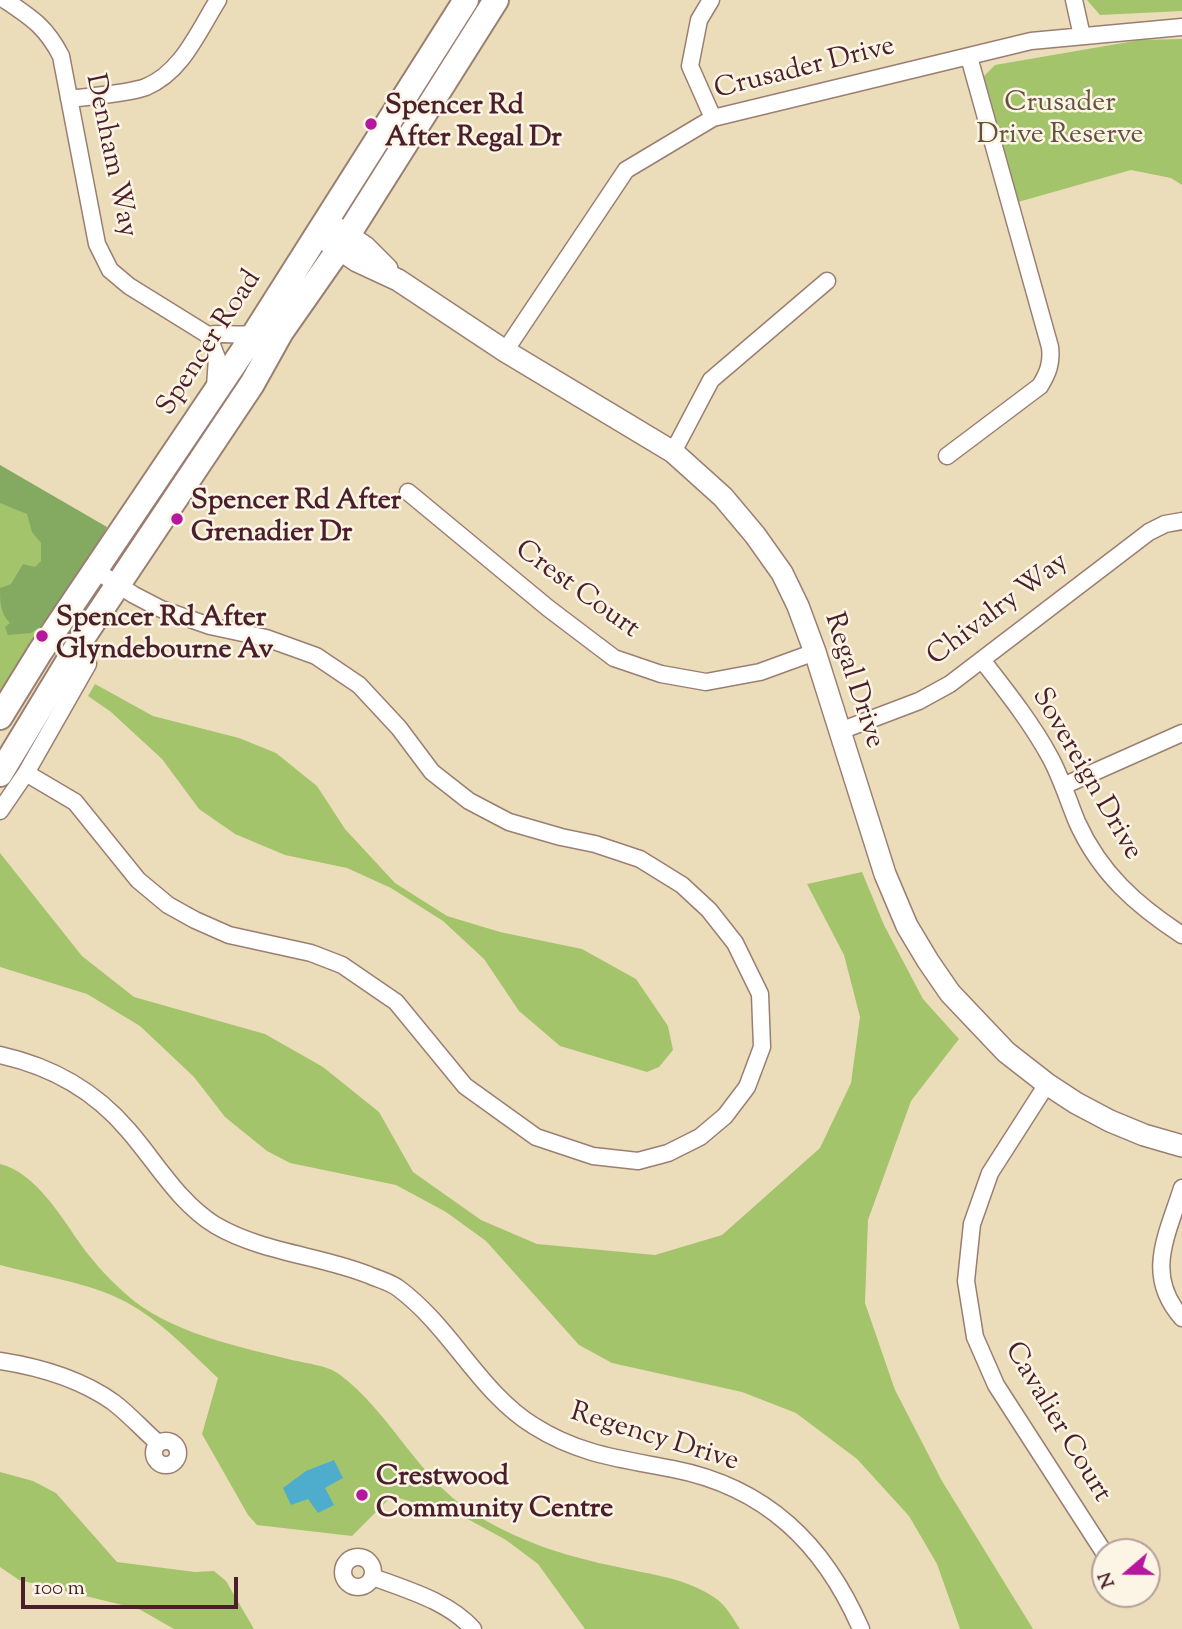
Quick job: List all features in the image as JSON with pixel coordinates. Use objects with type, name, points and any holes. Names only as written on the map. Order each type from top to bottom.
[{"type":"main road","name":"Spencer Road","points":[[0,717],[95,570],[214,397],[466,0]]},
{"type":"main road","name":"Spencer Road","points":[[8,769],[83,636],[252,384],[281,332],[343,242],[496,0]]},
{"type":"main road","points":[[356,174],[364,176],[371,171],[393,138],[416,127]]},
{"type":"main road","points":[[151,488],[154,499],[162,498],[234,392],[252,384]]},
{"type":"street","name":"Denham Way","points":[[5,0],[38,22],[52,38],[61,56],[97,244],[110,270],[132,288],[208,335]]},
{"type":"street","points":[[69,99],[143,88],[166,76],[178,64],[218,0]]},
{"type":"street","points":[[711,0],[699,20],[690,66],[713,118]]},
{"type":"street","points":[[1074,0],[1082,36]]},
{"type":"street","name":"Crusader Drive","points":[[505,351],[626,170],[713,118],[1031,41],[1182,27]]},
{"type":"street","points":[[947,456],[1040,386],[1052,360],[1051,347],[969,58]]},
{"type":"street","name":"Regal Drive","points":[[322,228],[343,242],[357,261],[398,280],[505,351],[673,452],[723,497],[782,573],[798,606],[816,652],[885,874],[907,926],[950,993],[1006,1052],[1047,1084],[1110,1121],[1182,1146]]},
{"type":"street","points":[[673,452],[711,380],[827,281]]},
{"type":"street","points":[[214,397],[217,358],[208,335],[221,333],[241,336],[255,333]]},
{"type":"street","name":"Crest Court","points":[[408,492],[548,608],[614,658],[661,674],[706,682],[760,672],[816,652]]},
{"type":"street","name":"Chivalry Way","points":[[840,731],[919,701],[950,684],[1149,532],[1166,524],[1182,521]]},
{"type":"street","points":[[8,769],[75,802],[138,880],[168,905],[229,935],[312,953],[342,965],[396,1002],[465,1086],[536,1137],[593,1156],[638,1161],[668,1153],[700,1137],[724,1116],[747,1087],[762,1047],[760,994],[735,943],[709,911],[682,885],[640,859],[596,844],[509,822],[469,801],[432,772],[399,728],[359,685],[316,656],[266,638],[210,626],[161,608],[95,570]]},
{"type":"street","name":"Sovereign Drive","points":[[982,660],[1022,711],[1051,758],[1078,824],[1094,853],[1118,886],[1157,918],[1182,934]]},
{"type":"street","points":[[1063,786],[1182,733]]},
{"type":"street","name":"Spencer Road","points":[[0,811],[8,769]]},
{"type":"street","name":"Regency Drive","points":[[0,1055],[34,1064],[62,1077],[106,1107],[129,1131],[181,1196],[214,1224],[249,1242],[345,1266],[396,1286],[428,1314],[497,1395],[533,1426],[595,1455],[710,1478],[751,1496],[786,1521],[817,1552],[847,1596],[861,1629]]},
{"type":"street","name":"Cavalier Court","points":[[1047,1084],[990,1173],[972,1224],[966,1281],[975,1337],[996,1385],[1095,1538]]},
{"type":"street","points":[[1182,1188],[1163,1251],[1160,1271],[1164,1291],[1182,1318]]},
{"type":"street","points":[[0,1361],[57,1374],[86,1387],[113,1402],[158,1443]]},
{"type":"street","points":[[373,1577],[430,1598],[473,1629]]},
{"type":"green space","points":[[1087,0],[1182,0],[1182,11],[1100,15]]},
{"type":"green space","name":"Crusader Drive Reserve","points":[[1182,39],[1182,185],[1171,178],[1131,170],[1011,204],[981,79],[995,65],[1140,40]]},
{"type":"green space","points":[[0,465],[103,532],[0,696]]},
{"type":"green space","points":[[0,465],[107,527],[60,614],[31,633],[8,635],[5,627],[10,623],[2,611],[0,588],[11,584],[23,564],[35,567],[41,561],[41,543],[32,532],[27,514],[0,503]]},
{"type":"green space","points":[[95,684],[153,716],[239,738],[276,753],[317,786],[345,829],[395,883],[447,916],[500,932],[582,949],[636,979],[668,1026],[673,1050],[659,1067],[647,1072],[560,1046],[519,1011],[484,959],[443,921],[391,888],[347,868],[285,855],[235,834],[199,809],[162,759],[111,712],[88,696]]},
{"type":"green space","points":[[0,853],[82,956],[134,997],[265,1034],[323,1067],[379,1112],[413,1172],[481,1220],[537,1244],[655,1255],[722,1235],[820,1148],[851,1083],[860,1017],[844,955],[807,884],[862,872],[884,925],[923,999],[959,1039],[911,1101],[868,1220],[865,1303],[895,1390],[942,1481],[1033,1629],[960,1629],[937,1564],[909,1516],[857,1459],[796,1413],[742,1392],[612,1363],[579,1345],[486,1241],[446,1212],[396,1185],[290,1163],[267,1151],[225,1117],[194,1077],[140,1026],[87,994],[0,967]]},
{"type":"green space","points":[[0,1164],[26,1177],[37,1187],[99,1267],[121,1290],[144,1308],[162,1319],[203,1336],[334,1371],[374,1407],[434,1480],[470,1511],[505,1531],[560,1553],[670,1578],[695,1587],[721,1603],[740,1629],[585,1629],[538,1564],[506,1540],[464,1517],[392,1496],[352,1536],[257,1525],[248,1515],[202,1434],[218,1378],[163,1327],[126,1302],[80,1284],[0,1265]]},
{"type":"green space","points":[[0,1472],[33,1481],[56,1493],[117,1562],[195,1572],[214,1571],[226,1581],[254,1629],[174,1629],[139,1609],[19,1580],[0,1567]]},
{"type":"water","points":[[334,1460],[343,1478],[325,1488],[334,1505],[318,1513],[308,1499],[291,1505],[283,1488],[306,1471]]},
{"type":"place","name":"Spencer Rd After Regal Dr","points":[[371,124]]},
{"type":"place","name":"Spencer Rd After Grenadier Dr","points":[[177,519]]},
{"type":"place","name":"Spencer Rd After Glyndebourne Av","points":[[42,636]]},
{"type":"place","name":"Crestwood Community Centre","points":[[362,1495]]}]
